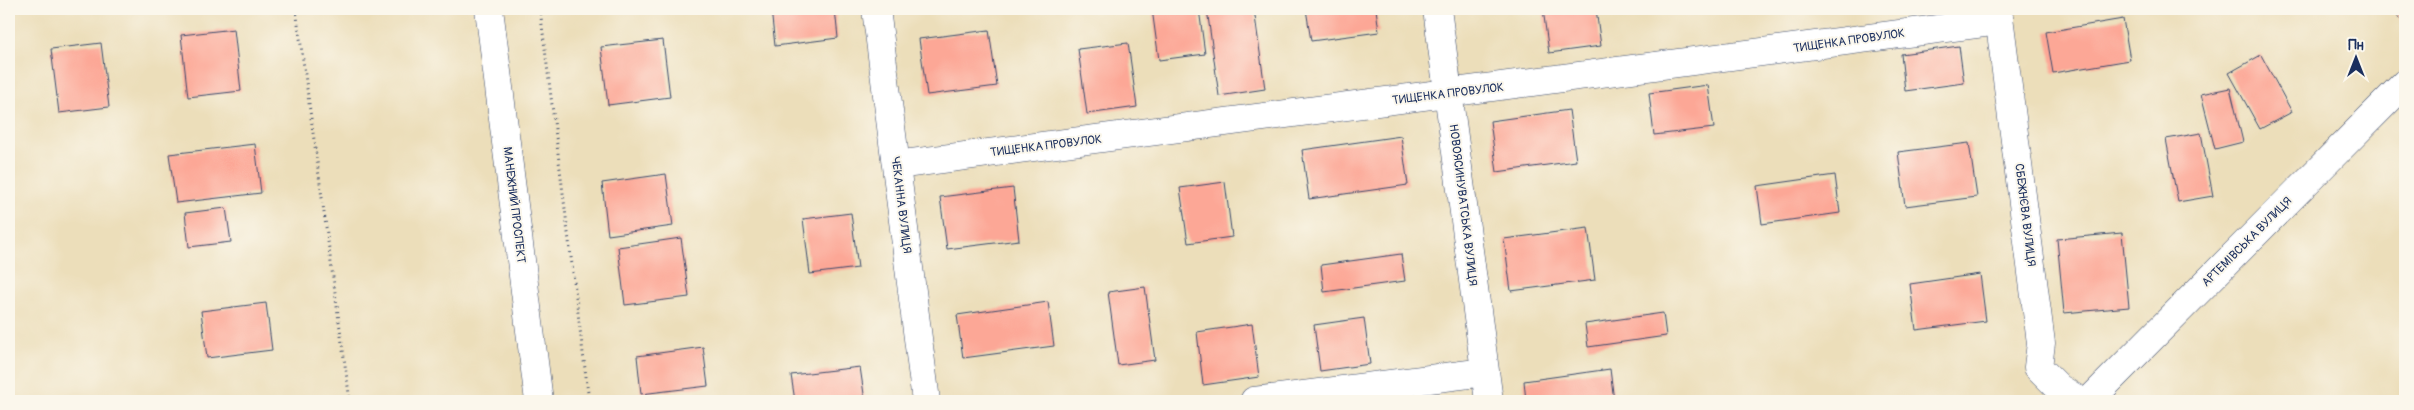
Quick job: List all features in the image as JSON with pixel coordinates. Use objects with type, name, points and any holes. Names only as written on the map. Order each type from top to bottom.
[{"type":"street","name":"МАНЕЖНИЙ ПРОСПЕКТ","points":[[489,9],[539,401]]},
{"type":"street","name":"ЧЕКАННА ВУЛИЦЯ","points":[[876,9],[926,401]]},
{"type":"street","name":"НОВОЯСИНУВАТСЬКА ВУЛИЦЯ","points":[[1437,9],[1489,401]]},
{"type":"street","name":"ТИЩЕНКА ПРОВУЛОК","points":[[896,165],[1449,94],[1999,15]]},
{"type":"street","name":"СБЕЖНЄВА ВУЛИЦЯ","points":[[1999,15],[2041,342],[2038,367],[2059,388],[2080,401]]},
{"type":"street","name":"АРТЕМІВСЬКА ВУЛИЦЯ","points":[[2089,401],[2405,83]]},
{"type":"street","points":[[1254,401],[1485,372]]},
{"type":"path","points":[[296,9],[350,401]]},
{"type":"path","points":[[540,9],[589,401]]},
{"type":"building","points":[[771,9],[835,9],[838,38],[775,46]]},
{"type":"building","points":[[1152,9],[1199,9],[1205,54],[1159,60]]},
{"type":"building","points":[[1207,9],[1254,9],[1265,89],[1219,96]]},
{"type":"building","points":[[1306,9],[1376,9],[1379,32],[1311,41]]},
{"type":"building","points":[[1543,9],[1596,9],[1601,46],[1549,53]]},
{"type":"building","points":[[2394,9],[2405,9],[2405,16],[2399,19]]},
{"type":"building","points":[[2123,19],[2130,60],[2053,73],[2046,32]]},
{"type":"building","points":[[234,29],[241,91],[188,97],[181,35]]},
{"type":"building","points":[[989,30],[997,86],[927,95],[919,39]]},
{"type":"building","points":[[663,40],[670,97],[608,105],[601,47]]},
{"type":"building","points":[[101,43],[109,107],[59,113],[51,49]]},
{"type":"building","points":[[1128,43],[1137,107],[1087,114],[1078,49]]},
{"type":"building","points":[[1959,46],[1964,83],[1905,91],[1901,54]]},
{"type":"building","points":[[2261,55],[2292,112],[2260,129],[2229,73]]},
{"type":"building","points":[[1708,85],[1714,128],[1654,135],[1649,93]]},
{"type":"building","points":[[2230,88],[2243,142],[2215,149],[2201,94]]},
{"type":"building","points":[[1569,110],[1576,161],[1497,172],[1490,121]]},
{"type":"building","points":[[2201,133],[2213,196],[2178,202],[2166,139]]},
{"type":"building","points":[[1401,136],[1408,185],[1309,199],[1302,150]]},
{"type":"building","points":[[1969,143],[1977,197],[1905,206],[1898,152]]},
{"type":"building","points":[[255,144],[261,193],[176,203],[169,154]]},
{"type":"building","points":[[666,174],[673,226],[608,235],[602,183]]},
{"type":"building","points":[[1835,175],[1840,213],[1762,224],[1757,186]]},
{"type":"building","points":[[1225,182],[1232,237],[1188,243],[1180,188]]},
{"type":"building","points":[[1013,188],[1019,240],[947,249],[940,197]]},
{"type":"building","points":[[226,208],[231,242],[189,247],[185,213]]},
{"type":"building","points":[[851,213],[858,268],[810,274],[803,219]]},
{"type":"building","points":[[1588,228],[1595,280],[1511,291],[1504,239]]},
{"type":"building","points":[[2122,233],[2129,307],[2064,313],[2057,239]]},
{"type":"building","points":[[681,238],[689,297],[625,305],[618,247]]},
{"type":"building","points":[[1401,254],[1405,281],[1324,292],[1321,265]]},
{"type":"building","points":[[1980,274],[1986,321],[1916,330],[1910,284]]},
{"type":"building","points":[[1145,287],[1155,360],[1118,365],[1108,292]]},
{"type":"building","points":[[1048,302],[1054,346],[963,358],[957,315]]},
{"type":"building","points":[[266,303],[272,350],[207,358],[201,311]]},
{"type":"building","points":[[1663,313],[1666,336],[1588,347],[1585,324]]},
{"type":"building","points":[[1364,318],[1370,364],[1320,371],[1314,325]]},
{"type":"building","points":[[1252,324],[1259,377],[1203,385],[1197,332]]},
{"type":"building","points":[[703,347],[708,386],[641,394],[637,356]]},
{"type":"building","points":[[860,367],[865,401],[795,401],[791,375]]},
{"type":"building","points":[[1610,369],[1614,401],[1526,401],[1524,381]]}]
